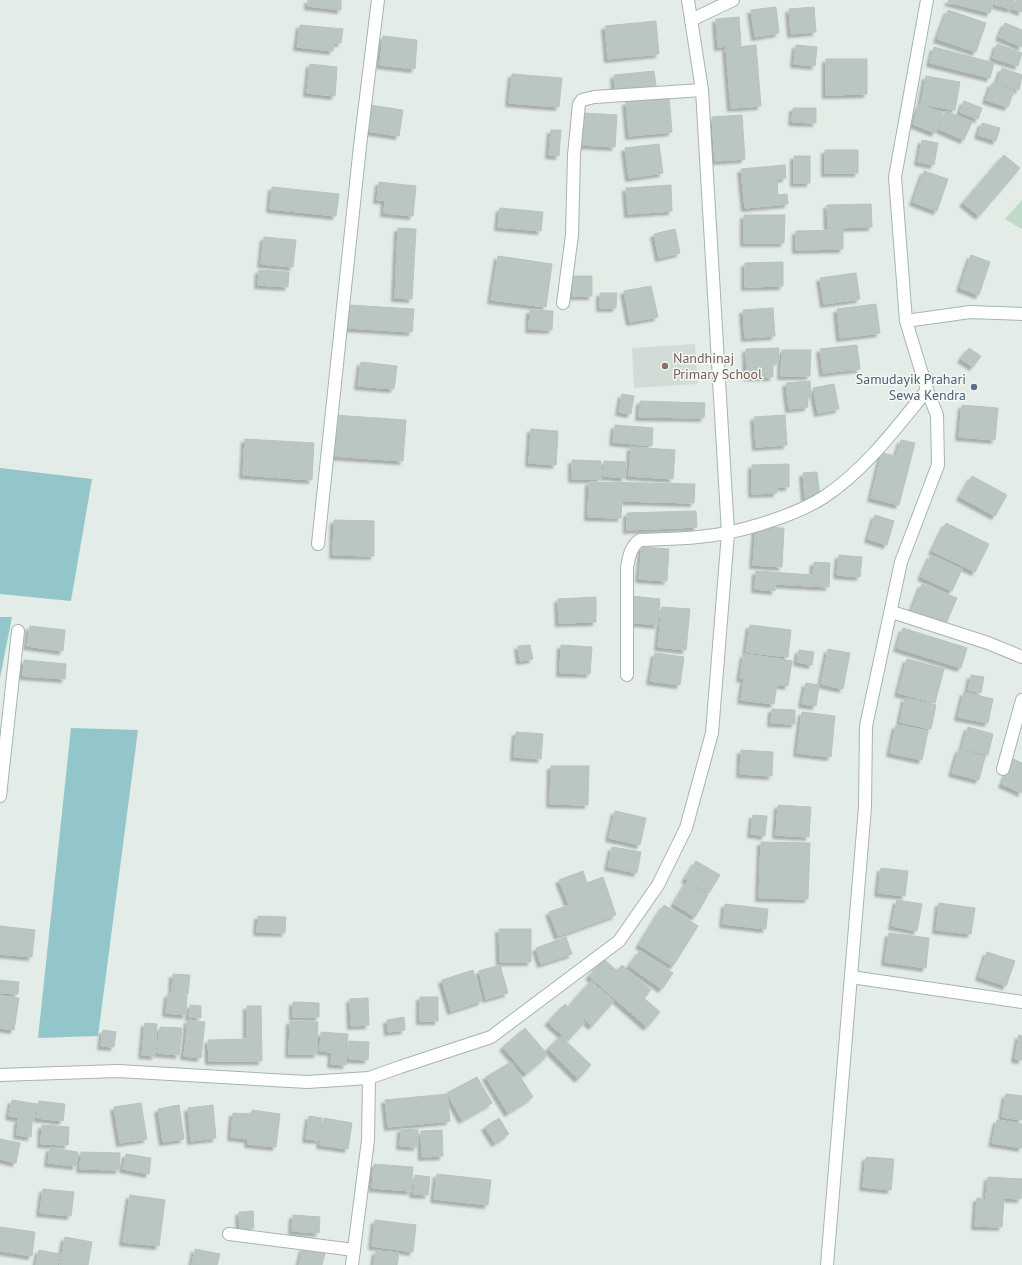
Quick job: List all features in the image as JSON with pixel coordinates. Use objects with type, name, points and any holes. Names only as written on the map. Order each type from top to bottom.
[{"type":"street","points":[[318,544],[360,146],[378,0]]},
{"type":"street","points":[[0,1075],[118,1070],[307,1082],[369,1078],[400,1066],[491,1037],[620,941],[658,885],[686,828],[712,733],[728,533],[702,90],[688,0]]},
{"type":"street","points":[[691,20],[733,0]]},
{"type":"street","points":[[827,1265],[865,807],[866,726],[892,612],[901,562],[938,464],[937,415],[927,390],[906,321],[895,177],[927,0]]},
{"type":"street","points":[[564,303],[572,235],[574,155],[579,104],[582,100],[594,97],[702,90]]},
{"type":"street","points":[[906,321],[970,312],[1022,314]]},
{"type":"street","points":[[627,675],[627,568],[630,552],[634,544],[640,540],[699,537],[728,533],[785,516],[824,497],[849,478],[882,444],[927,390]]},
{"type":"street","points":[[892,612],[988,643],[1022,657]]},
{"type":"street","points":[[0,796],[18,631]]},
{"type":"street","points":[[1002,769],[1022,700]]},
{"type":"street","points":[[851,976],[1022,1002]]},
{"type":"street","points":[[352,1265],[368,1140],[369,1078]]},
{"type":"street","points":[[229,1234],[354,1250]]},
{"type":"shaded area","name":"Nandhinaj Primary School","points":[[695,344],[698,384],[634,388],[632,348]]},
{"type":"green space","points":[[1022,200],[1022,229],[1005,219]]},
{"type":"water","points":[[0,468],[92,479],[71,601],[0,594]]},
{"type":"water","points":[[0,617],[12,617],[0,678]]},
{"type":"water","points":[[71,728],[138,730],[98,1036],[38,1038]]},
{"type":"building","points":[[308,0],[341,0],[341,10],[308,6]]},
{"type":"building","points":[[949,0],[1014,0],[1011,9],[993,4],[990,13],[948,2]]},
{"type":"building","points":[[1016,0],[1022,0],[1022,12],[1013,9]]},
{"type":"building","points":[[776,7],[779,33],[755,37],[751,10]]},
{"type":"building","points":[[814,7],[816,32],[791,34],[789,9]]},
{"type":"building","points":[[948,10],[986,23],[976,52],[937,39]]},
{"type":"building","points":[[739,17],[741,45],[718,47],[716,19]]},
{"type":"building","points":[[656,21],[659,54],[608,59],[605,26]]},
{"type":"building","points":[[1005,23],[1022,30],[1022,47],[999,37]]},
{"type":"building","points":[[300,25],[343,29],[341,43],[334,43],[333,51],[297,47]]},
{"type":"building","points":[[383,36],[417,40],[415,69],[380,65]]},
{"type":"building","points":[[997,44],[1022,53],[1018,66],[993,58]]},
{"type":"building","points":[[756,45],[761,106],[731,108],[726,48]]},
{"type":"building","points":[[796,45],[817,47],[815,66],[794,64]]},
{"type":"building","points":[[934,47],[994,63],[990,78],[930,63]]},
{"type":"building","points":[[826,59],[867,59],[867,94],[826,95]]},
{"type":"building","points":[[310,64],[337,67],[335,96],[307,93]]},
{"type":"building","points":[[1002,68],[1022,75],[1019,90],[997,83]]},
{"type":"building","points":[[654,71],[656,85],[615,89],[614,75]]},
{"type":"building","points":[[512,74],[562,78],[559,107],[509,103]]},
{"type":"building","points":[[926,76],[960,82],[955,110],[921,104]]},
{"type":"building","points":[[992,83],[1014,91],[1008,107],[986,100]]},
{"type":"building","points":[[669,98],[672,132],[629,136],[626,102]]},
{"type":"building","points":[[964,101],[982,108],[978,119],[960,112]]},
{"type":"building","points":[[920,104],[942,113],[935,133],[913,124]]},
{"type":"building","points":[[370,105],[403,110],[399,136],[367,131]]},
{"type":"building","points":[[793,108],[816,108],[816,123],[792,122]]},
{"type":"building","points":[[946,111],[972,122],[964,140],[939,129]]},
{"type":"building","points":[[584,113],[617,115],[615,147],[582,145]]},
{"type":"building","points":[[742,115],[745,159],[715,161],[712,117]]},
{"type":"building","points":[[982,123],[1000,128],[996,141],[978,135]]},
{"type":"building","points":[[551,130],[561,130],[559,156],[549,155]]},
{"type":"building","points":[[922,140],[938,143],[934,165],[918,162]]},
{"type":"building","points":[[659,144],[663,173],[629,178],[625,148]]},
{"type":"building","points":[[825,150],[858,150],[858,173],[825,173]]},
{"type":"building","points":[[1004,155],[1020,168],[979,216],[963,203]]},
{"type":"building","points":[[794,156],[810,156],[810,183],[794,183]]},
{"type":"building","points":[[785,165],[786,178],[777,179],[778,195],[787,194],[788,204],[745,208],[741,169]]},
{"type":"building","points":[[924,171],[948,179],[937,211],[913,202]]},
{"type":"building","points":[[379,182],[416,186],[413,216],[384,213],[385,200],[377,200]]},
{"type":"building","points":[[671,185],[672,211],[628,214],[626,188]]},
{"type":"building","points":[[272,187],[339,194],[336,216],[270,209]]},
{"type":"building","points":[[871,204],[872,227],[828,228],[827,205]]},
{"type":"building","points":[[500,208],[543,212],[541,231],[498,227]]},
{"type":"building","points":[[744,215],[785,215],[784,243],[744,243]]},
{"type":"building","points":[[398,228],[416,229],[412,299],[395,298]]},
{"type":"building","points":[[675,229],[680,253],[659,258],[654,234]]},
{"type":"building","points":[[843,230],[843,249],[796,250],[796,231]]},
{"type":"building","points":[[264,237],[296,240],[293,267],[261,264]]},
{"type":"building","points":[[971,255],[990,262],[979,295],[960,288]]},
{"type":"building","points":[[498,256],[552,264],[546,307],[491,300]]},
{"type":"building","points":[[783,262],[783,286],[745,287],[745,263]]},
{"type":"building","points":[[259,270],[289,272],[288,287],[258,285]]},
{"type":"building","points":[[856,273],[860,299],[824,304],[820,278]]},
{"type":"building","points":[[573,276],[592,276],[592,296],[573,296]]},
{"type":"building","points":[[651,286],[658,317],[630,322],[624,291]]},
{"type":"building","points":[[600,293],[617,293],[616,308],[600,308]]},
{"type":"building","points":[[876,304],[880,333],[840,338],[837,309]]},
{"type":"building","points":[[349,305],[414,309],[412,332],[348,328]]},
{"type":"building","points":[[773,308],[775,336],[745,338],[743,310]]},
{"type":"building","points":[[530,310],[553,311],[552,330],[529,329]]},
{"type":"building","points":[[857,345],[860,369],[823,373],[820,349]]},
{"type":"building","points":[[779,348],[779,361],[773,362],[773,377],[747,377],[746,349]]},
{"type":"building","points":[[969,348],[981,356],[973,367],[961,359]]},
{"type":"building","points":[[782,350],[811,350],[810,376],[781,376]]},
{"type":"building","points":[[361,362],[397,366],[394,389],[358,386]]},
{"type":"building","points":[[810,381],[811,397],[807,398],[808,407],[789,409],[786,383]]},
{"type":"building","points":[[834,384],[839,409],[818,413],[813,388]]},
{"type":"building","points":[[622,394],[634,396],[631,414],[619,412]]},
{"type":"building","points":[[640,401],[705,403],[704,418],[639,417]]},
{"type":"building","points":[[962,405],[998,408],[995,440],[959,437]]},
{"type":"building","points":[[334,415],[406,420],[403,461],[331,456]]},
{"type":"building","points":[[785,415],[787,445],[756,447],[754,417]]},
{"type":"building","points":[[615,425],[653,428],[652,446],[613,442]]},
{"type":"building","points":[[531,429],[558,431],[556,465],[529,463]]},
{"type":"building","points":[[245,439],[314,443],[312,480],[243,475]]},
{"type":"building","points":[[901,440],[915,443],[899,505],[871,498],[882,453],[896,456]]},
{"type":"building","points":[[631,447],[675,450],[673,479],[629,476]]},
{"type":"building","points":[[572,460],[601,461],[601,479],[572,479]]},
{"type":"building","points":[[604,461],[626,462],[625,478],[603,476]]},
{"type":"building","points":[[789,464],[789,487],[777,487],[777,493],[752,494],[752,465]]},
{"type":"building","points":[[817,472],[820,497],[805,498],[803,473]]},
{"type":"building","points":[[972,476],[1007,495],[995,516],[960,497]]},
{"type":"building","points":[[589,482],[695,484],[694,503],[622,501],[621,518],[588,517]]},
{"type":"building","points":[[696,511],[697,527],[627,530],[627,513]]},
{"type":"building","points":[[875,515],[894,521],[887,545],[868,539]]},
{"type":"building","points":[[334,520],[374,521],[374,556],[333,555]]},
{"type":"building","points":[[946,523],[989,544],[975,572],[932,551]]},
{"type":"building","points":[[756,527],[784,528],[782,567],[753,565]]},
{"type":"building","points":[[642,547],[669,549],[667,581],[639,579]]},
{"type":"building","points":[[839,555],[862,557],[860,577],[837,575]]},
{"type":"building","points":[[931,555],[962,569],[952,591],[921,577]]},
{"type":"building","points":[[814,562],[830,563],[829,587],[775,584],[775,591],[755,589],[756,571],[813,575]]},
{"type":"building","points":[[922,584],[957,598],[945,626],[911,612]]},
{"type":"building","points":[[631,596],[660,599],[658,625],[628,622]]},
{"type":"building","points":[[596,597],[596,622],[559,623],[558,599]]},
{"type":"building","points":[[662,607],[690,609],[686,650],[658,647]]},
{"type":"building","points":[[750,625],[791,630],[788,657],[746,652]]},
{"type":"building","points":[[30,626],[65,630],[63,651],[27,646]]},
{"type":"building","points":[[903,628],[967,648],[961,668],[897,648]]},
{"type":"building","points":[[530,645],[533,659],[520,661],[518,646]]},
{"type":"building","points":[[561,645],[592,647],[590,674],[560,673]]},
{"type":"building","points":[[828,649],[850,653],[843,689],[821,684]]},
{"type":"building","points":[[799,650],[814,652],[812,665],[797,662]]},
{"type":"building","points":[[655,653],[684,657],[680,685],[650,681]]},
{"type":"building","points":[[744,654],[792,661],[788,686],[740,678]]},
{"type":"building","points":[[907,659],[944,669],[935,703],[898,693]]},
{"type":"building","points":[[24,660],[66,664],[65,679],[23,676]]},
{"type":"building","points":[[971,675],[984,677],[981,693],[968,690]]},
{"type":"building","points":[[744,680],[777,684],[774,704],[741,700]]},
{"type":"building","points":[[806,683],[819,685],[816,706],[802,704]]},
{"type":"building","points":[[964,692],[993,699],[988,723],[958,717]]},
{"type":"building","points":[[905,698],[936,705],[931,729],[900,722]]},
{"type":"building","points":[[772,709],[795,710],[795,724],[771,723]]},
{"type":"building","points":[[802,712],[835,716],[831,757],[797,753]]},
{"type":"building","points":[[896,725],[928,731],[922,760],[890,753]]},
{"type":"building","points":[[968,727],[993,734],[988,755],[962,748]]},
{"type":"building","points":[[516,732],[543,734],[541,759],[514,757]]},
{"type":"building","points":[[959,749],[985,757],[979,780],[952,773]]},
{"type":"building","points":[[741,750],[773,752],[772,776],[740,774]]},
{"type":"building","points":[[1013,759],[1022,763],[1022,793],[1002,784]]},
{"type":"building","points":[[551,766],[589,766],[588,805],[550,804]]},
{"type":"building","points":[[778,805],[811,807],[809,837],[776,835]]},
{"type":"building","points":[[615,811],[646,818],[640,845],[609,838]]},
{"type":"building","points":[[753,815],[767,816],[765,836],[751,834]]},
{"type":"building","points":[[761,842],[810,843],[808,899],[759,898]]},
{"type":"building","points":[[612,847],[641,852],[637,873],[608,867]]},
{"type":"building","points":[[696,861],[720,875],[709,893],[685,879]]},
{"type":"building","points":[[881,868],[908,871],[905,896],[878,893]]},
{"type":"building","points":[[583,871],[587,883],[603,877],[616,915],[558,936],[549,912],[569,905],[559,880]]},
{"type":"building","points":[[687,882],[708,895],[695,917],[674,904]]},
{"type":"building","points":[[897,900],[922,904],[917,931],[892,926]]},
{"type":"building","points":[[939,903],[975,908],[971,934],[936,930]]},
{"type":"building","points":[[725,904],[768,909],[766,929],[723,924]]},
{"type":"building","points":[[664,905],[698,926],[673,966],[639,945]]},
{"type":"building","points":[[258,916],[286,917],[285,933],[257,932]]},
{"type":"building","points":[[0,926],[35,930],[32,957],[0,954]]},
{"type":"building","points":[[499,929],[531,929],[531,962],[500,962]]},
{"type":"building","points":[[889,933],[929,938],[926,968],[885,962]]},
{"type":"building","points":[[566,937],[572,954],[541,964],[536,948]]},
{"type":"building","points":[[640,951],[673,973],[662,989],[629,966]]},
{"type":"building","points":[[987,952],[1015,961],[1006,986],[979,977]]},
{"type":"building","points":[[604,959],[617,971],[622,965],[651,990],[644,998],[660,1012],[647,1027],[589,976]]},
{"type":"building","points":[[500,965],[508,993],[486,999],[479,971]]},
{"type":"building","points":[[473,970],[482,1001],[451,1011],[442,980]]},
{"type":"building","points":[[173,974],[190,975],[188,994],[172,993]]},
{"type":"building","points":[[0,980],[19,982],[18,994],[0,993]]},
{"type":"building","points":[[591,981],[614,1001],[592,1026],[569,1006]]},
{"type":"building","points":[[168,994],[187,995],[186,1015],[166,1013]]},
{"type":"building","points":[[0,996],[19,998],[14,1030],[0,1028]]},
{"type":"building","points":[[420,997],[438,997],[438,1021],[420,1021]]},
{"type":"building","points":[[368,998],[369,1025],[351,1026],[350,999]]},
{"type":"building","points":[[293,1002],[319,1003],[319,1017],[293,1017]]},
{"type":"building","points":[[565,1004],[585,1022],[568,1040],[548,1022]]},
{"type":"building","points":[[190,1005],[201,1006],[201,1018],[189,1017]]},
{"type":"building","points":[[247,1006],[261,1006],[262,1061],[209,1061],[208,1040],[247,1039]]},
{"type":"building","points":[[404,1017],[405,1030],[388,1032],[387,1020]]},
{"type":"building","points":[[188,1020],[205,1022],[201,1058],[184,1056]]},
{"type":"building","points":[[290,1021],[318,1022],[317,1054],[289,1054]]},
{"type":"building","points":[[145,1023],[157,1024],[155,1056],[142,1055]]},
{"type":"building","points":[[160,1027],[182,1028],[179,1055],[157,1053]]},
{"type":"building","points":[[525,1028],[548,1055],[526,1074],[503,1047]]},
{"type":"building","points":[[103,1030],[116,1032],[114,1047],[101,1046]]},
{"type":"building","points":[[321,1032],[348,1034],[346,1065],[331,1064],[332,1052],[320,1051]]},
{"type":"building","points":[[1019,1035],[1022,1036],[1022,1060],[1015,1059]]},
{"type":"building","points":[[561,1036],[591,1065],[578,1079],[548,1049]]},
{"type":"building","points":[[349,1041],[369,1042],[368,1060],[349,1059]]},
{"type":"building","points":[[511,1062],[533,1097],[508,1113],[486,1077]]},
{"type":"building","points":[[477,1077],[492,1103],[462,1120],[447,1093]]},
{"type":"building","points":[[447,1094],[450,1121],[388,1127],[385,1100]]},
{"type":"building","points":[[1006,1094],[1022,1096],[1022,1120],[1002,1117]]},
{"type":"building","points":[[12,1100],[37,1104],[34,1121],[9,1116]]},
{"type":"building","points":[[39,1101],[65,1104],[63,1121],[37,1118]]},
{"type":"building","points":[[141,1103],[147,1139],[120,1143],[114,1107]]},
{"type":"building","points":[[179,1105],[184,1139],[163,1142],[158,1109]]},
{"type":"building","points":[[213,1105],[216,1138],[191,1141],[188,1108]]},
{"type":"building","points":[[252,1110],[280,1114],[276,1147],[248,1144]]},
{"type":"building","points":[[233,1113],[250,1114],[248,1139],[231,1137]]},
{"type":"building","points":[[309,1116],[322,1118],[319,1140],[306,1139]]},
{"type":"building","points":[[324,1118],[352,1123],[348,1149],[320,1145]]},
{"type":"building","points":[[499,1118],[509,1134],[495,1143],[485,1127]]},
{"type":"building","points":[[18,1120],[32,1121],[31,1137],[17,1135]]},
{"type":"building","points":[[997,1120],[1022,1124],[1022,1148],[992,1143]]},
{"type":"building","points":[[42,1125],[69,1127],[68,1145],[41,1144]]},
{"type":"building","points":[[401,1129],[418,1130],[417,1147],[400,1146]]},
{"type":"building","points":[[442,1130],[443,1156],[422,1157],[421,1131]]},
{"type":"building","points":[[0,1139],[20,1143],[16,1163],[0,1159]]},
{"type":"building","points":[[50,1148],[78,1152],[76,1166],[48,1163]]},
{"type":"building","points":[[81,1152],[120,1153],[119,1170],[80,1169]]},
{"type":"building","points":[[126,1154],[151,1158],[149,1174],[123,1169]]},
{"type":"building","points":[[866,1157],[894,1159],[891,1190],[863,1187]]},
{"type":"building","points":[[374,1164],[413,1167],[411,1191],[372,1188]]},
{"type":"building","points":[[437,1174],[491,1180],[488,1205],[434,1199]]},
{"type":"building","points":[[415,1175],[430,1177],[428,1195],[413,1194]]},
{"type":"building","points":[[988,1177],[1022,1179],[1021,1199],[986,1197]]},
{"type":"building","points":[[43,1189],[74,1192],[71,1216],[40,1213]]},
{"type":"building","points":[[130,1195],[165,1200],[159,1246],[123,1242]]},
{"type":"building","points":[[977,1198],[1004,1200],[1002,1227],[975,1226]]},
{"type":"building","points":[[253,1211],[254,1228],[240,1229],[239,1212]]},
{"type":"building","points":[[293,1215],[320,1217],[319,1233],[292,1231]]},
{"type":"building","points":[[375,1220],[416,1225],[413,1252],[372,1246]]},
{"type":"building","points":[[0,1227],[35,1232],[32,1256],[0,1251]]},
{"type":"building","points":[[65,1237],[92,1242],[88,1265],[60,1265]]},
{"type":"building","points":[[303,1248],[325,1253],[322,1265],[299,1265]]},
{"type":"building","points":[[195,1249],[220,1254],[217,1265],[192,1265]]},
{"type":"building","points":[[39,1250],[60,1254],[57,1265],[36,1265]]},
{"type":"building","points":[[376,1251],[399,1253],[397,1265],[374,1265]]},
{"type":"place","name":"Nandhinaj Primary School","points":[[665,366]]},
{"type":"place","name":"Samudayik Prahari Sewa Kendra","points":[[974,387]]}]
